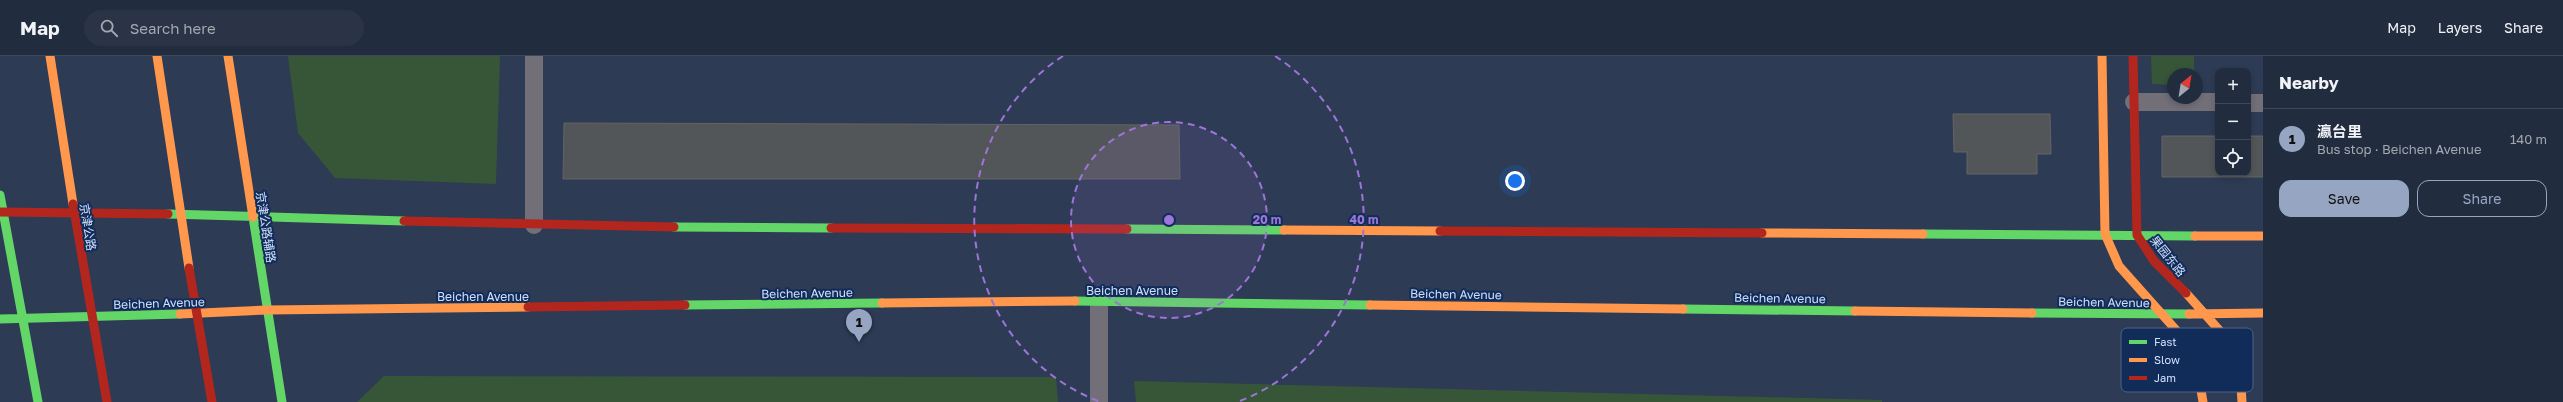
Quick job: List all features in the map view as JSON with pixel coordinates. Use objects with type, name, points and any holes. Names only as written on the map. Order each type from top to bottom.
[{"type":"main road","name":"京津公路","points":[[50,56],[81,256],[107,402]]},
{"type":"main road","points":[[157,56],[188,264],[212,402]]},
{"type":"main road","name":"京津公路辅路","points":[[228,56],[282,402]]},
{"type":"main road","points":[[2102,56],[2105,234],[2110,251],[2119,268],[2173,328]]},
{"type":"main road","name":"果园东路","points":[[2133,56],[2137,235],[2154,261],[2206,313],[2218,328]]},
{"type":"main road","points":[[0,195],[1,212],[38,402]]},
{"type":"main road","points":[[1,212],[140,213],[253,218],[534,225],[2263,236]]},
{"type":"main road","name":"Beichen Avenue","points":[[0,319],[150,316],[268,310],[1099,301],[2163,315],[2263,313]]},
{"type":"main road","points":[[2202,392],[2204,402]]},
{"type":"main road","name":"果园东路","points":[[2241,392],[2242,402]]},
{"type":"lane","points":[[534,56],[534,225]]},
{"type":"lane","points":[[2134,102],[2215,102]]},
{"type":"lane","points":[[2251,102],[2263,103]]},
{"type":"lane","points":[[1099,301],[1099,402]]},
{"type":"green space","points":[[288,56],[500,56],[496,184],[335,178],[298,133]]},
{"type":"green space","points":[[2151,56],[2194,56],[2194,68],[2167,68],[2167,85],[2152,84]]},
{"type":"green space","points":[[384,376],[1056,377],[1058,402],[357,402]]},
{"type":"green space","points":[[1134,381],[1882,400],[1882,402],[1136,402]]},
{"type":"building","points":[[1953,114],[2050,114],[2051,154],[2037,154],[2037,174],[1967,174],[1967,152],[1954,152]]},
{"type":"building","points":[[564,123],[1179,125],[1180,179],[563,179]]},
{"type":"building","points":[[2162,136],[2215,136],[2215,176],[2251,176],[2251,136],[2263,136],[2263,177],[2162,177]]},
{"type":"traffic: fast","points":[[0,195],[38,402]]},
{"type":"traffic: fast","points":[[168,214],[404,221]]},
{"type":"traffic: fast","points":[[253,217],[282,402]]},
{"type":"traffic: fast","points":[[674,227],[831,228]]},
{"type":"traffic: fast","points":[[1127,229],[1284,230]]},
{"type":"traffic: fast","points":[[1923,234],[2195,236]]},
{"type":"traffic: fast","points":[[1075,301],[1370,305]]},
{"type":"traffic: fast","points":[[685,305],[882,303]]},
{"type":"traffic: fast","points":[[1683,309],[1855,311]]},
{"type":"traffic: fast","points":[[2032,313],[2189,314]]},
{"type":"traffic: fast","points":[[0,319],[180,314]]},
{"type":"traffic: slow","points":[[50,56],[73,204]]},
{"type":"traffic: slow","points":[[157,56],[189,268]]},
{"type":"traffic: slow","points":[[228,56],[253,217]]},
{"type":"traffic: slow","points":[[2102,56],[2105,234],[2119,266],[2174,328]]},
{"type":"traffic: slow","points":[[1284,230],[1440,231]]},
{"type":"traffic: slow","points":[[1762,233],[1923,234]]},
{"type":"traffic: slow","points":[[2195,236],[2263,236]]},
{"type":"traffic: slow","points":[[2186,293],[2217,328]]},
{"type":"traffic: slow","points":[[882,303],[1075,301]]},
{"type":"traffic: slow","points":[[1370,305],[1683,309]]},
{"type":"traffic: slow","points":[[180,314],[267,310],[528,307]]},
{"type":"traffic: slow","points":[[1855,311],[2032,313]]},
{"type":"traffic: slow","points":[[2189,314],[2263,313]]},
{"type":"traffic: slow","points":[[2201,392],[2203,402]]},
{"type":"traffic: slow","points":[[2241,392],[2242,402]]},
{"type":"traffic: jam","points":[[2133,56],[2137,235],[2154,261],[2186,293]]},
{"type":"traffic: jam","points":[[73,204],[107,402]]},
{"type":"traffic: jam","points":[[0,212],[168,214]]},
{"type":"traffic: jam","points":[[404,221],[674,227]]},
{"type":"traffic: jam","points":[[831,228],[1127,229]]},
{"type":"traffic: jam","points":[[1440,231],[1762,233]]},
{"type":"traffic: jam","points":[[189,268],[212,402]]},
{"type":"traffic: jam","points":[[528,307],[685,305]]},
{"type":"place","name":"瀛台里","points":[[859,342]]}]
